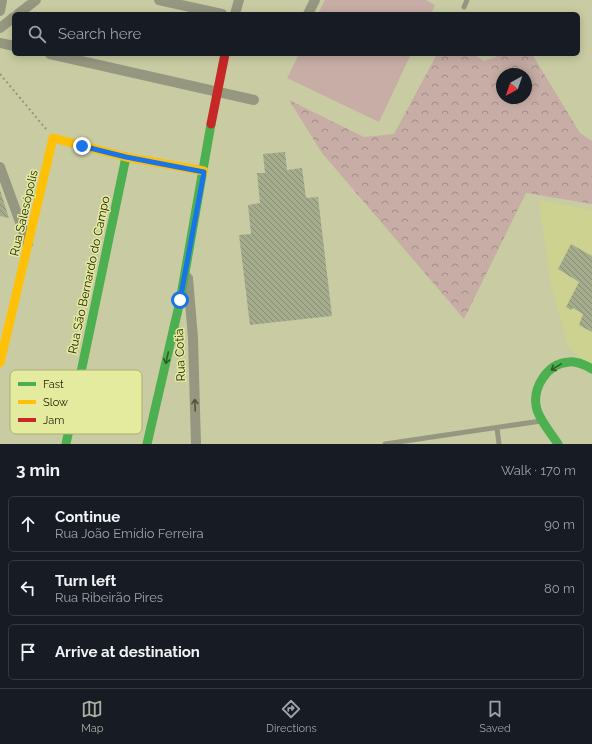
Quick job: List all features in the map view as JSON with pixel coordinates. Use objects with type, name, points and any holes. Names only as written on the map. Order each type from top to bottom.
[{"type":"street","points":[[0,11],[2,0]]},
{"type":"street","points":[[21,12],[36,0]]},
{"type":"street","points":[[159,0],[213,12]]},
{"type":"street","points":[[236,12],[239,0]]},
{"type":"street","points":[[309,12],[314,0]]},
{"type":"street","points":[[0,28],[12,19]]},
{"type":"street","points":[[0,43],[12,46]]},
{"type":"street","points":[[59,56],[254,100]]},
{"type":"street","points":[[147,444],[180,300],[225,56]]},
{"type":"street","points":[[54,138],[126,157],[204,172]]},
{"type":"street","name":"Rua Salesópolis","points":[[0,363],[54,138]]},
{"type":"street","name":"Rua São Bernardo do Campo","points":[[81,370],[126,157]]},
{"type":"street","points":[[0,167],[29,246]]},
{"type":"street","name":"Rua Cotia","points":[[186,265],[193,330],[196,444]]},
{"type":"street","points":[[558,444],[537,410],[536,396],[538,385],[548,372],[556,365],[566,362],[577,362],[592,369]]},
{"type":"street","name":"Rua São Bernardo do Campo","points":[[66,444],[68,434]]},
{"type":"lane","points":[[464,7],[467,0]]},
{"type":"lane","points":[[385,444],[544,421]]},
{"type":"lane","points":[[497,428],[499,444]]},
{"type":"path","points":[[0,74],[54,138]]},
{"type":"shaded area","points":[[539,201],[592,210],[592,366],[569,349],[551,284]]},
{"type":"green space","points":[[325,0],[426,0],[435,5],[432,12],[319,12]]},
{"type":"green space","points":[[298,56],[410,56],[379,122],[287,78]]},
{"type":"green space","points":[[436,56],[476,56],[484,61],[496,56],[533,56],[580,133],[592,141],[592,204],[526,193],[464,319],[322,153],[289,100],[364,137],[394,134]]},
{"type":"building","points":[[285,152],[287,170],[302,168],[306,198],[318,197],[332,316],[250,325],[239,235],[251,234],[248,205],[260,203],[257,173],[265,173],[263,154]]},
{"type":"building","points":[[0,190],[9,218],[0,216]]},
{"type":"building","points":[[571,244],[592,256],[592,332],[579,325],[583,314],[573,308],[571,310],[566,307],[579,282],[558,269]]},
{"type":"traffic: fast","points":[[147,444],[180,301],[211,124]]},
{"type":"traffic: fast","points":[[81,370],[126,157]]},
{"type":"traffic: fast","points":[[558,444],[537,410],[536,394],[542,378],[561,363],[575,362],[592,369]]},
{"type":"traffic: fast","points":[[66,444],[68,434]]},
{"type":"traffic: slow","points":[[0,363],[53,138],[126,157],[204,171]]},
{"type":"traffic: jam","points":[[211,124],[225,56]]},
{"type":"route","points":[[82,146],[126,157],[204,172],[180,300]]}]
